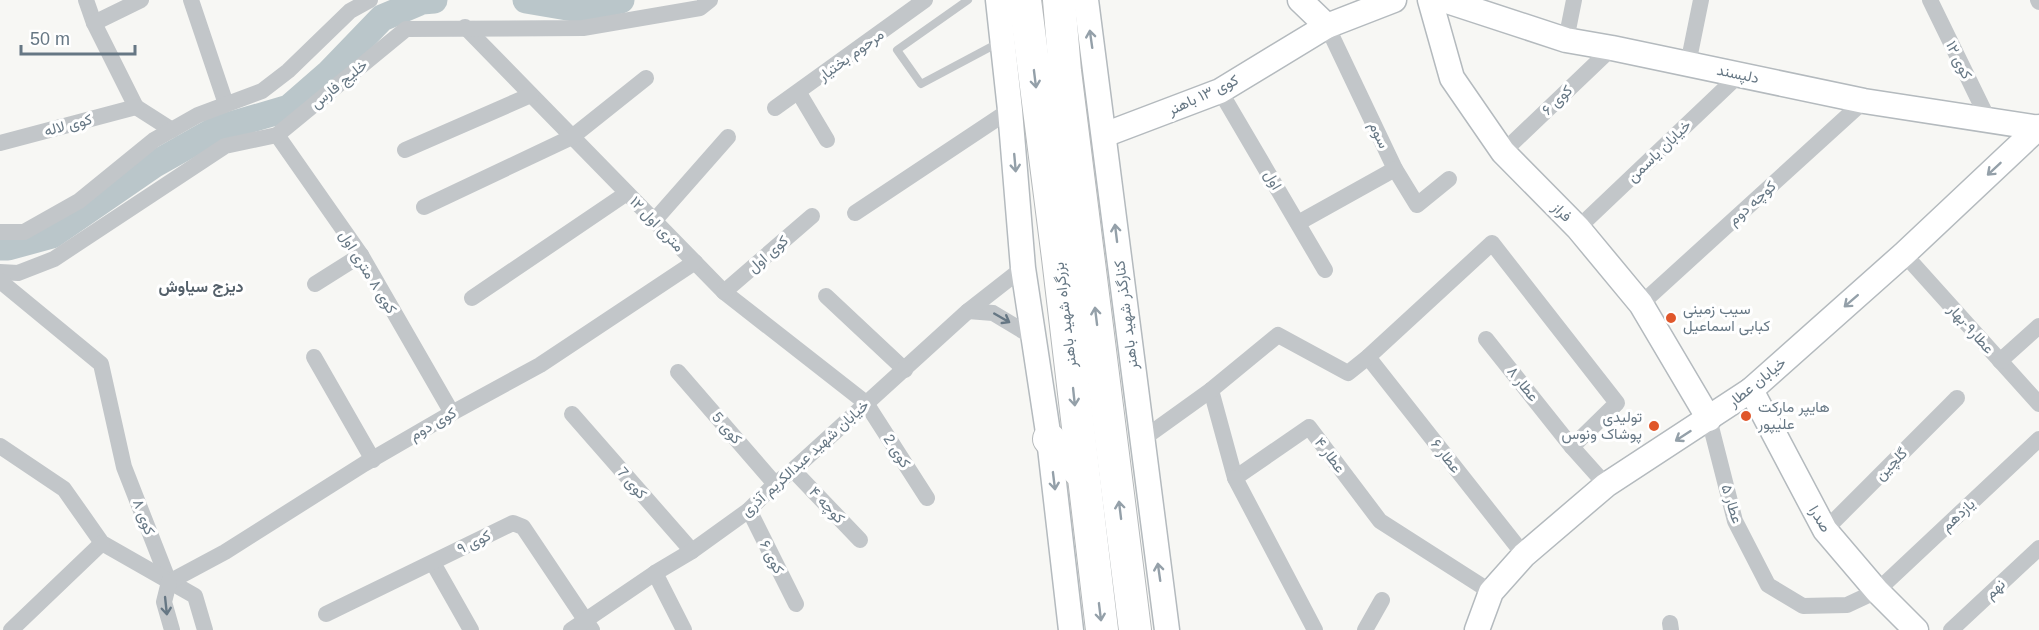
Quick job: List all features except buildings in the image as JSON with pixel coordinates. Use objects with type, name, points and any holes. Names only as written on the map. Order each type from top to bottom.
[{"type":"highway","name":"بزرگراه شهید باهنر","points":[[1025,0],[1102,630]]},
{"type":"highway","name":"بزرگراه شهید باهنر","points":[[1067,3],[1065,71],[1136,630]]},
{"type":"highway","points":[[1049,440],[1083,475]]},
{"type":"main road","points":[[998,0],[1023,268],[1049,440],[1071,630]]},
{"type":"main road","points":[[1300,0],[1327,26],[1394,0]]},
{"type":"main road","name":"فراز","points":[[1430,0],[1452,78],[1503,152],[1578,228],[1641,304],[1708,419]]},
{"type":"main road","name":"دلپسند","points":[[1444,0],[1566,40],[1864,101],[2038,128]]},
{"type":"main road","name":"کنارگذر شهید باهنر","points":[[1067,3],[1103,130],[1140,441],[1167,630]]},
{"type":"main road","name":"کوی ۱۳ باهنر","points":[[1103,130],[1220,91],[1327,26]]},
{"type":"main road","points":[[1065,71],[1103,130]]},
{"type":"main road","name":"خیابان عطار","points":[[1477,630],[1491,592],[1524,555],[1606,485],[1751,390],[1904,254],[2038,128]]},
{"type":"main road","name":"صدرا","points":[[1751,390],[1825,530],[1877,591],[1916,630]]},
{"type":"street","points":[[86,0],[94,23],[136,107],[172,130]]},
{"type":"street","points":[[94,23],[141,0]]},
{"type":"street","points":[[191,0],[226,104]]},
{"type":"street","points":[[0,232],[24,232],[79,201],[154,140],[198,115],[262,92],[288,71],[350,11],[370,0]]},
{"type":"street","name":"خلیج فارس","points":[[0,272],[18,273],[54,259],[225,146],[277,135],[406,29],[583,28],[700,8],[710,0]]},
{"type":"street","name":"مرحوم بختیار","points":[[776,108],[925,0]]},
{"type":"street","points":[[1566,40],[1574,0]]},
{"type":"street","points":[[1688,64],[1701,0]]},
{"type":"street","name":"کوی ۱۲","points":[[1930,0],[1989,121]]},
{"type":"street","name":"سوم","points":[[1327,26],[1395,168],[1417,205],[1449,179]]},
{"type":"street","name":"۱۲ متری اول","points":[[465,27],[724,292],[866,403]]},
{"type":"street","name":"کوی ۶","points":[[1503,152],[1612,48]]},
{"type":"street","name":"خیابان یاسمن","points":[[1578,228],[1739,75]]},
{"type":"street","points":[[424,207],[572,137],[646,78]]},
{"type":"street","name":"اول","points":[[1220,91],[1325,270]]},
{"type":"street","points":[[799,93],[827,140]]},
{"type":"street","points":[[405,150],[531,95]]},
{"type":"street","name":"کوچه دوم","points":[[1641,304],[1864,101]]},
{"type":"street","name":"کوی لاله","points":[[0,143],[136,107]]},
{"type":"street","points":[[855,213],[1010,110]]},
{"type":"street","name":"کوی ۸ متری اول","points":[[277,135],[361,255],[452,413]]},
{"type":"street","points":[[654,220],[728,137]]},
{"type":"street","points":[[1298,223],[1395,168]]},
{"type":"street","points":[[472,298],[627,193]]},
{"type":"street","name":"کوی اول","points":[[724,292],[812,216]]},
{"type":"street","points":[[1140,441],[1211,390],[1278,335],[1348,373],[1492,243],[1617,403],[1572,447]]},
{"type":"street","name":"عطار۹-بهار","points":[[1904,254],[2000,361],[2036,394]]},
{"type":"street","points":[[315,284],[361,255]]},
{"type":"street","name":"کوی دوم","points":[[169,582],[225,552],[452,413],[540,365],[695,262]]},
{"type":"street","name":"خیابان شهید عبدالکریم آذری","points":[[571,630],[589,625],[656,573],[692,551],[749,510],[968,311],[1023,268]]},
{"type":"street","name":"کوی ۸","points":[[0,281],[101,364],[124,467],[169,582]]},
{"type":"street","points":[[826,296],[905,370]]},
{"type":"street","points":[[968,311],[993,313],[1033,337]]},
{"type":"street","points":[[2000,361],[2039,327]]},
{"type":"street","name":"عطار ۸","points":[[1486,339],[1572,447],[1606,485]]},
{"type":"street","points":[[314,357],[373,460]]},
{"type":"street","name":"عطار ۶","points":[[1368,357],[1524,555]]},
{"type":"street","name":"کوی 5","points":[[678,372],[775,484]]},
{"type":"street","points":[[1211,390],[1235,478],[1315,630]]},
{"type":"street","name":"گلچین","points":[[1825,530],[1957,398]]},
{"type":"street","name":"کوی 2","points":[[866,403],[927,498]]},
{"type":"street","name":"کوی 7","points":[[572,414],[692,551]]},
{"type":"street","name":"عطار ۵","points":[[1708,419],[1735,521],[1768,585]]},
{"type":"street","name":"عطار ۴","points":[[1235,478],[1309,427],[1380,520],[1491,592]]},
{"type":"street","name":"یازدهم","points":[[1768,585],[1803,606],[1847,606],[1877,591],[2039,439]]},
{"type":"street","points":[[0,446],[64,489],[102,543],[195,596],[205,630]]},
{"type":"street","name":"کوچه ۴","points":[[793,470],[860,540]]},
{"type":"street","name":"کوی ۶","points":[[749,510],[796,604]]},
{"type":"street","name":"کوی ۹","points":[[326,614],[513,523],[523,527],[589,625]]},
{"type":"street","points":[[11,630],[102,543]]},
{"type":"street","name":"نهم","points":[[1951,630],[2039,548]]},
{"type":"street","points":[[433,563],[471,630]]},
{"type":"street","points":[[656,573],[684,630]]},
{"type":"street","points":[[169,582],[164,602],[171,630]]},
{"type":"street","points":[[1365,630],[1382,600]]},
{"type":"lane","points":[[968,0],[897,50],[921,84],[1002,41]]},
{"type":"waterway","points":[[0,247],[52,235],[155,164],[217,129],[289,108],[328,74],[382,18],[422,1],[434,0]]},
{"type":"waterway","points":[[526,0],[579,9],[621,0]]},
{"type":"place","name":"سیب زمینی کبابی اسماعیل","points":[[1671,318]]},
{"type":"place","name":"هایپر مارکت علیپور","points":[[1746,416]]},
{"type":"place","name":"تولیدی پوشاک ونوس","points":[[1654,426]]},
{"type":"district","name":"دیزج سیاوش","points":[[201,286]]}]
